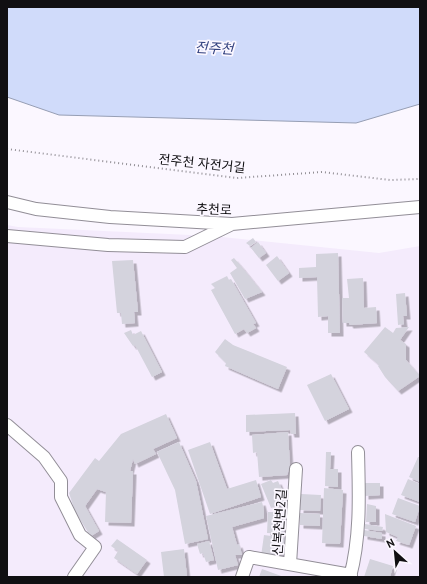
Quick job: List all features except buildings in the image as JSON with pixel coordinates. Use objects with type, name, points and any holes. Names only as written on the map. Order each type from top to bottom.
[{"type":"street","name":"추천로","points":[[7,202],[36,209],[110,217],[232,224],[420,207]]},
{"type":"street","points":[[7,236],[108,245],[185,247],[232,224]]},
{"type":"street","points":[[7,425],[44,457],[61,481],[61,497],[80,535],[95,547],[74,577]]},
{"type":"street","name":"신복천변2길","points":[[296,469],[290,564],[350,576],[358,524],[358,452]]},
{"type":"street","points":[[242,577],[249,557],[290,564]]},
{"type":"path","name":"전주천 자전거길","points":[[7,149],[236,178],[322,172],[390,180],[420,179]]},
{"type":"shaded area","points":[[7,225],[18,227],[212,236],[379,253],[420,246],[420,577],[7,577]]},
{"type":"water","name":"전주천","points":[[7,7],[420,7],[420,104],[356,123],[59,115],[7,97]]}]
